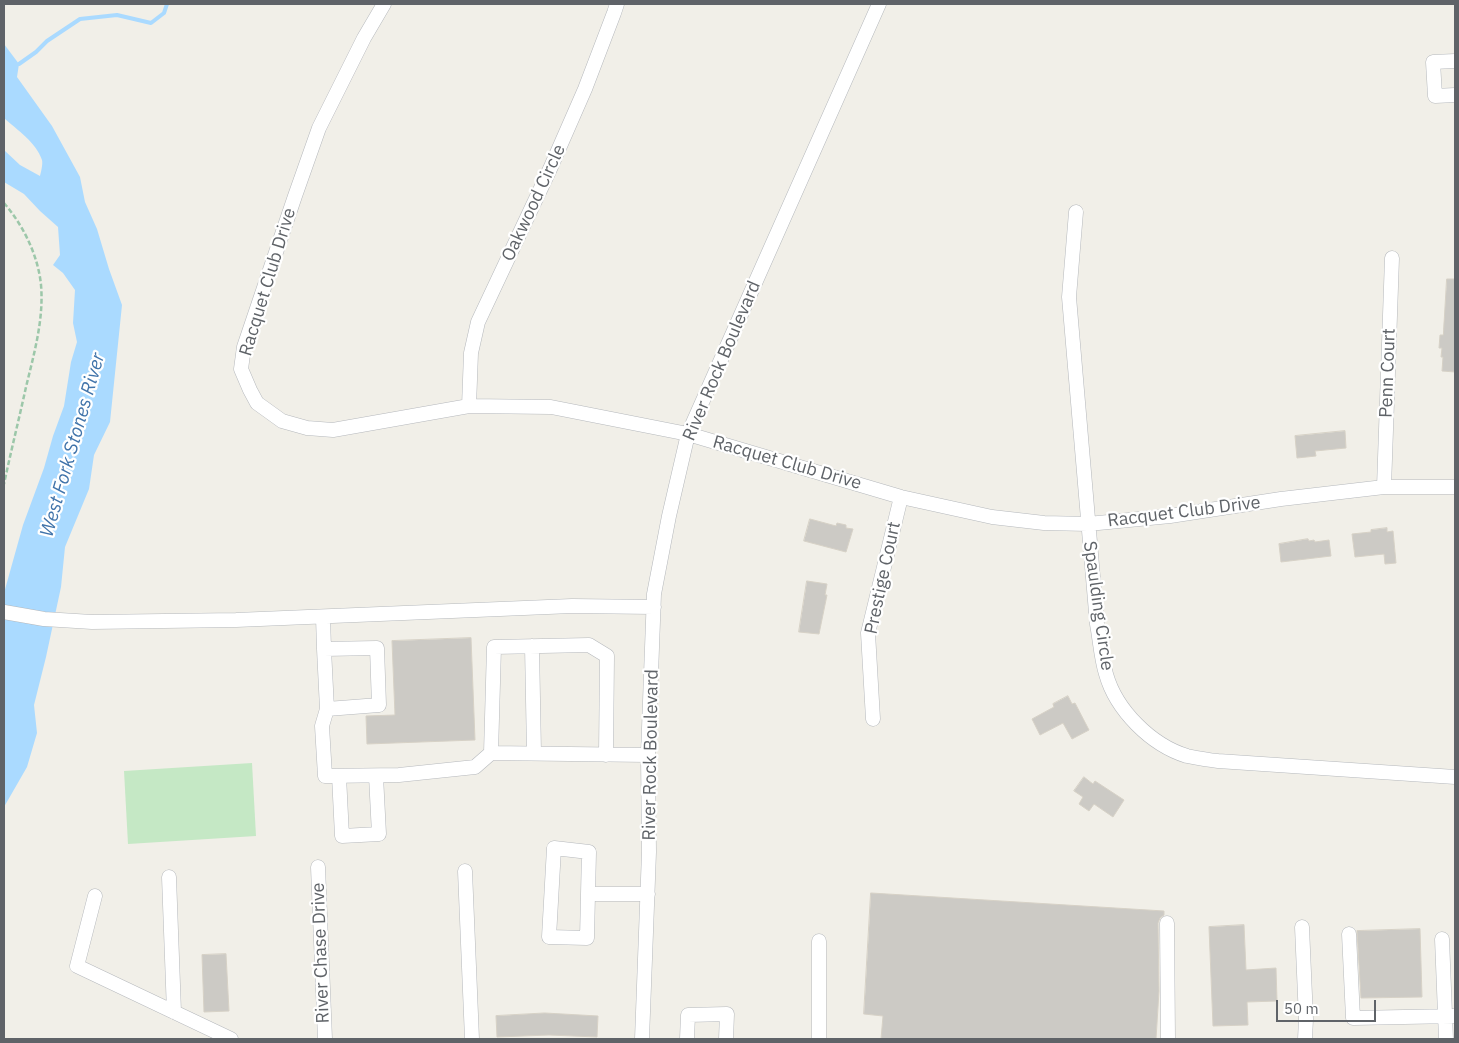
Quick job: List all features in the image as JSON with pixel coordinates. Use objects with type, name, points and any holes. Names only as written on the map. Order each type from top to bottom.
[{"type":"street","name":"Racquet Club Drive","points":[[384,4],[364,38],[320,128],[244,347],[241,370],[250,390],[257,403],[282,421],[308,428],[333,430],[470,406],[551,407],[688,434],[901,497],[992,517],[1044,523],[1088,524],[1170,516],[1280,499],[1384,487],[1455,487]]},
{"type":"street","name":"Oakwood Circle","points":[[470,406],[471,353],[478,322],[550,169],[585,88],[616,4]]},
{"type":"street","name":"River Rock Boulevard","points":[[642,1039],[648,894],[648,756],[654,594],[669,516],[688,434],[879,4]]},
{"type":"street","points":[[1455,61],[1433,62],[1435,96],[1455,95]]},
{"type":"street","name":"Spaulding Circle","points":[[1076,212],[1069,297],[1097,624],[1106,674],[1114,693],[1126,712],[1139,727],[1158,742],[1186,755],[1218,762],[1455,777]]},
{"type":"street","name":"Penn Court","points":[[1384,487],[1392,258]]},
{"type":"street","name":"Prestige Court","points":[[873,719],[868,633],[901,497]]},
{"type":"street","points":[[4,612],[92,622],[236,620],[572,606],[654,607]]},
{"type":"street","points":[[324,617],[327,709],[322,726],[325,776],[399,775],[475,767],[491,753],[648,756]]},
{"type":"street","points":[[491,753],[494,647],[589,645],[607,656],[606,755]]},
{"type":"street","points":[[532,646],[534,753]]},
{"type":"street","points":[[324,649],[377,648],[379,705],[327,709]]},
{"type":"street","points":[[339,776],[342,836],[379,834],[376,776]]},
{"type":"street","points":[[554,848],[589,852],[588,894],[587,938],[548,937],[554,848]]},
{"type":"street","name":"River Chase Drive","points":[[318,867],[325,1039]]},
{"type":"street","points":[[465,871],[472,1039]]},
{"type":"street","points":[[169,877],[174,1012]]},
{"type":"street","points":[[588,894],[648,894]]},
{"type":"street","points":[[95,896],[77,966],[231,1039]]},
{"type":"street","points":[[1167,923],[1168,1039]]},
{"type":"street","points":[[1302,927],[1306,1019],[1305,1039]]},
{"type":"street","points":[[1349,934],[1353,1018],[1450,1016]]},
{"type":"street","points":[[1442,939],[1450,1016],[1446,1039]]},
{"type":"street","points":[[819,941],[819,1039]]},
{"type":"street","points":[[687,1039],[688,1015],[727,1014],[726,1039]]},
{"type":"path","points":[[4,203],[12,212],[27,239],[36,262],[41,304],[35,348],[4,484]]},
{"type":"green space","points":[[252,763],[256,836],[128,844],[124,771]]},
{"type":"water","name":"West Fork Stones River","points":[[4,44],[19,64],[17,77],[52,126],[80,177],[85,202],[97,229],[122,305],[110,422],[94,455],[89,489],[65,547],[61,587],[34,705],[37,733],[27,767],[4,807],[4,593],[23,525],[64,406],[71,362],[77,342],[73,323],[75,290],[63,273],[53,265],[60,255],[58,227],[24,194],[4,182],[4,150],[20,165],[40,176],[42,160],[31,142],[4,118]]},
{"type":"building","points":[[1447,279],[1455,279],[1455,372],[1442,371],[1442,348],[1439,348],[1440,335],[1443,335]]},
{"type":"building","points":[[1345,431],[1346,448],[1315,451],[1316,456],[1297,458],[1295,436]]},
{"type":"building","points":[[810,519],[836,526],[837,523],[846,525],[846,528],[853,529],[846,552],[804,541]]},
{"type":"building","points":[[1387,528],[1387,532],[1393,531],[1396,563],[1385,564],[1384,554],[1355,557],[1352,534]]},
{"type":"building","points":[[1308,539],[1315,542],[1329,540],[1331,556],[1281,562],[1279,544]]},
{"type":"building","points":[[807,581],[827,584],[825,595],[827,595],[819,634],[799,632]]},
{"type":"building","points":[[471,638],[475,740],[367,744],[366,716],[395,715],[392,641]]},
{"type":"building","points":[[1068,696],[1072,704],[1075,703],[1089,730],[1072,739],[1063,723],[1040,735],[1032,719],[1054,707],[1053,704]]},
{"type":"building","points":[[1084,777],[1093,784],[1095,781],[1124,800],[1113,817],[1094,804],[1089,811],[1079,804],[1083,797],[1074,791]]},
{"type":"building","points":[[871,893],[1164,911],[1164,915],[1158,923],[1159,991],[1156,1039],[881,1039],[883,1016],[864,1014]]},
{"type":"building","points":[[1244,925],[1246,970],[1276,968],[1277,1001],[1247,1002],[1248,1025],[1213,1026],[1209,927]]},
{"type":"building","points":[[1420,929],[1422,997],[1361,998],[1357,931]]},
{"type":"building","points":[[226,954],[229,1011],[204,1012],[202,955]]},
{"type":"building","points":[[545,1013],[598,1016],[597,1037],[549,1035],[497,1037],[496,1016]]},
{"type":"waterway","points":[[19,64],[36,52],[47,41],[80,19],[117,15],[151,23],[164,13],[167,4]]}]
